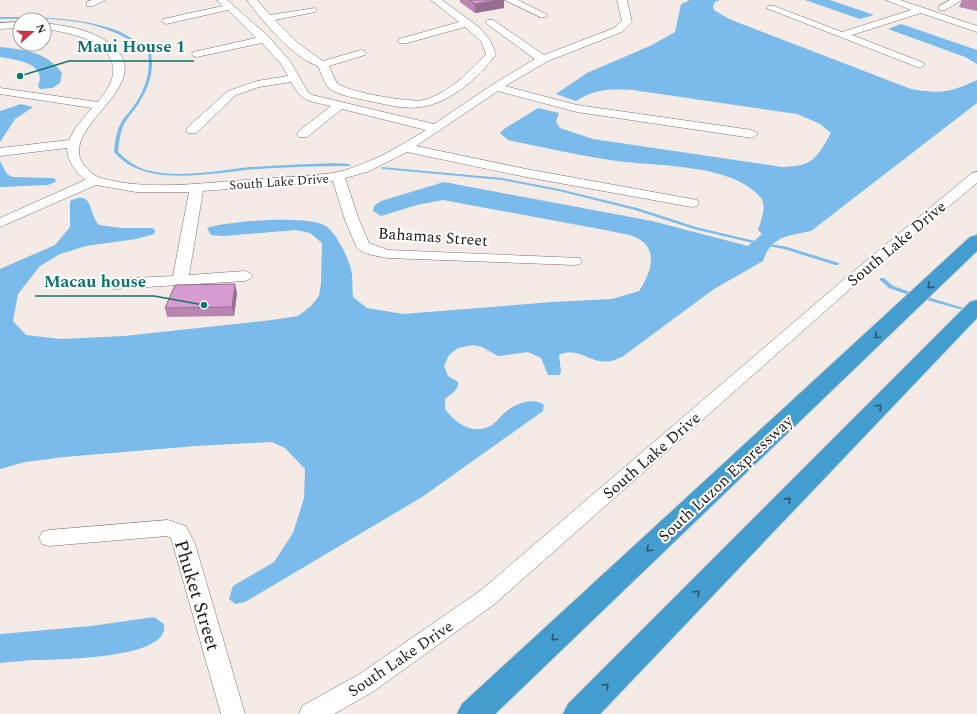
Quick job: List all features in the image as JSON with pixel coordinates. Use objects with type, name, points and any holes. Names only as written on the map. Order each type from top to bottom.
[{"type":"highway","name":"South Luzon Expressway","points":[[473,714],[977,241]]},
{"type":"highway","points":[[579,714],[968,315]]},
{"type":"street","points":[[90,4],[100,0]]},
{"type":"street","points":[[222,0],[265,39],[286,63],[304,94],[340,105],[434,128]]},
{"type":"street","points":[[252,0],[298,49],[312,60],[322,64],[361,52]]},
{"type":"street","points":[[322,64],[333,85],[341,90],[420,104],[440,98],[473,72],[491,54],[490,46],[483,35],[436,0]]},
{"type":"street","points":[[510,0],[543,15]]},
{"type":"street","name":"South Lake Drive","points":[[74,143],[74,158],[80,168],[94,180],[143,189],[196,187],[338,176],[366,168],[403,147],[542,59],[618,30],[625,25],[627,19],[622,0]]},
{"type":"street","points":[[891,0],[942,8],[977,20]]},
{"type":"street","points":[[942,8],[957,0]]},
{"type":"street","points":[[842,35],[920,5],[977,29]]},
{"type":"street","points":[[166,21],[231,7]]},
{"type":"street","points":[[771,8],[920,65]]},
{"type":"street","points":[[268,18],[312,10]]},
{"type":"street","points":[[490,22],[542,59]]},
{"type":"street","points":[[403,41],[467,23]]},
{"type":"street","points":[[0,26],[12,25]]},
{"type":"street","points":[[0,152],[74,143],[88,118],[108,97],[115,84],[118,65],[116,57],[104,43],[84,32],[52,27]]},
{"type":"street","points":[[197,54],[265,39]]},
{"type":"street","points":[[192,130],[232,93],[257,84],[295,78]]},
{"type":"street","points":[[496,87],[577,108],[752,134]]},
{"type":"street","points":[[0,92],[99,106]]},
{"type":"street","points":[[303,134],[340,105]]},
{"type":"street","points":[[403,147],[541,176],[692,203]]},
{"type":"street","name":"Bahamas Street","points":[[338,176],[352,220],[363,246],[374,251],[388,254],[575,261]]},
{"type":"street","name":"South Lake Drive","points":[[311,714],[366,683],[488,597],[854,278],[977,176]]},
{"type":"street","points":[[0,223],[94,180]]},
{"type":"street","points":[[180,280],[196,187]]},
{"type":"street","points":[[114,284],[245,276]]},
{"type":"street","name":"Phuket Street","points":[[49,538],[168,528],[179,532],[185,544],[233,714]]},
{"type":"water","points":[[690,0],[720,0],[715,2],[713,6],[714,10],[729,19],[911,89],[938,92],[959,88],[977,80],[977,103],[811,231],[788,236],[776,241],[767,252],[763,261],[714,289],[622,357],[613,361],[603,361],[572,352],[566,353],[559,355],[561,372],[559,375],[548,375],[541,358],[528,352],[498,356],[482,347],[473,345],[458,348],[449,355],[444,366],[448,376],[458,382],[456,390],[445,399],[445,409],[460,424],[472,429],[485,428],[492,425],[512,407],[531,401],[536,401],[544,405],[543,411],[422,497],[245,602],[235,604],[229,599],[233,586],[274,562],[293,533],[304,498],[305,469],[285,448],[272,442],[196,446],[64,457],[25,462],[0,469],[0,269],[55,245],[70,227],[70,201],[78,198],[87,200],[99,225],[121,228],[153,228],[155,231],[154,234],[136,239],[86,246],[60,254],[40,266],[18,294],[13,321],[26,335],[61,339],[124,336],[298,316],[311,306],[319,296],[321,283],[322,243],[310,233],[296,230],[223,236],[211,235],[207,228],[217,225],[250,221],[305,221],[319,223],[327,227],[345,252],[351,269],[353,297],[367,308],[403,314],[552,302],[612,299],[639,291],[647,277],[651,261],[648,248],[643,242],[626,234],[443,200],[417,205],[381,216],[373,211],[374,206],[381,201],[444,182],[652,221],[748,246],[762,234],[758,230],[763,214],[763,201],[748,186],[731,178],[712,172],[690,168],[610,160],[572,153],[508,140],[500,133],[538,108],[559,113],[556,122],[560,128],[593,139],[782,167],[807,163],[817,155],[831,133],[820,124],[797,114],[633,90],[603,90],[590,94],[576,101],[556,94],[587,73],[652,45],[675,32],[681,4]]},
{"type":"water","points":[[805,0],[830,0],[874,15],[860,19]]},
{"type":"water","points":[[901,24],[977,50],[977,64],[965,57],[888,29]]},
{"type":"water","points":[[0,47],[12,48],[12,52],[30,52],[42,56],[49,60],[62,73],[60,83],[52,88],[40,89],[38,86],[40,78],[39,72],[35,68],[22,61],[0,57]]},
{"type":"water","points":[[21,104],[33,107],[15,119],[0,142],[0,111]]},
{"type":"water","points":[[0,161],[7,174],[13,177],[53,178],[56,180],[48,185],[0,187]]},
{"type":"water","points":[[154,617],[164,624],[162,636],[151,644],[133,651],[112,655],[69,659],[30,660],[0,663],[0,634],[91,626]]},
{"type":"building","points":[[469,0],[498,0],[475,4]]},
{"type":"building","points":[[235,284],[232,307],[165,308],[175,285]]},
{"type":"waterway","points":[[0,18],[59,19],[97,25],[116,31],[149,51],[151,67],[148,83],[141,98],[121,125],[116,152],[128,163],[144,170],[163,174],[182,175],[269,167],[349,165]]},
{"type":"waterway","points":[[383,168],[502,179],[559,190],[636,209],[695,228],[757,243]]},
{"type":"waterway","points":[[765,244],[785,248],[837,264]]},
{"type":"waterway","points":[[882,279],[891,287],[914,295]]},
{"type":"waterway","points":[[922,297],[977,313]]},
{"type":"place","name":"Maui House 1","points":[[20,76]]},
{"type":"place","name":"Macau house","points":[[204,305]]}]
